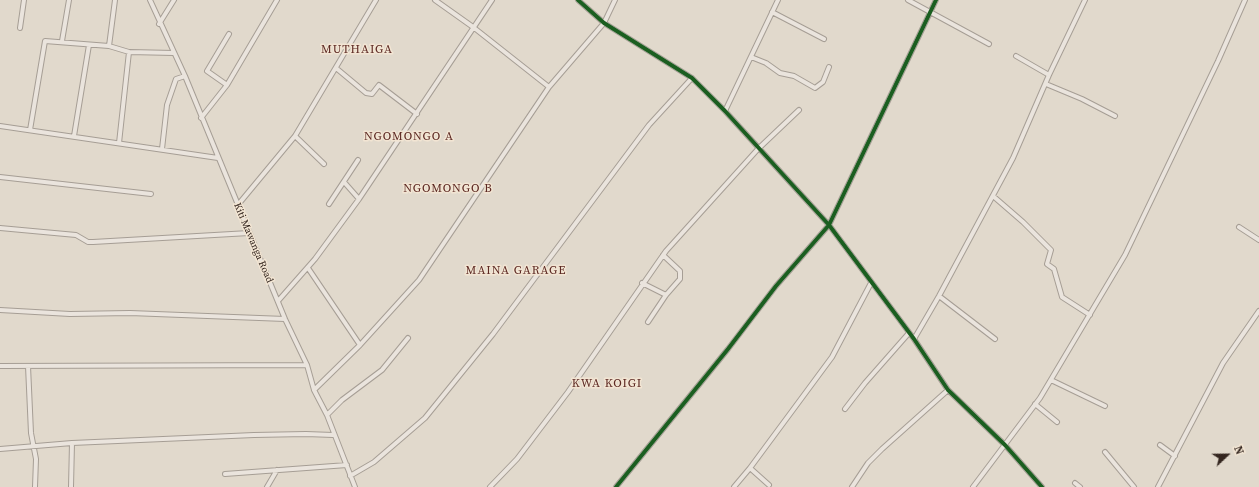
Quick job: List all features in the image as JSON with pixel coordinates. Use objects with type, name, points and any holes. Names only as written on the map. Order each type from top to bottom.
[{"type":"street","points":[[20,28],[24,0]]},
{"type":"street","points":[[62,41],[69,0]]},
{"type":"street","points":[[108,46],[115,0]]},
{"type":"street","name":"Kiti Mawanga Road","points":[[150,0],[159,24],[184,76],[200,118],[285,319],[307,365],[314,390],[327,415],[333,435],[347,465],[355,487]]},
{"type":"street","points":[[159,24],[174,0]]},
{"type":"street","points":[[200,118],[228,85],[277,0]]},
{"type":"street","points":[[238,206],[295,136],[376,0]]},
{"type":"street","points":[[435,0],[473,27],[549,87]]},
{"type":"street","points":[[278,301],[308,268],[360,199],[492,0]]},
{"type":"street","points":[[578,0],[604,23],[692,78],[725,111],[758,149],[829,225],[914,339],[948,390],[1005,445],[1042,487]]},
{"type":"street","points":[[314,390],[360,345],[419,280],[549,87],[604,23],[615,0]]},
{"type":"street","points":[[725,111],[778,0]]},
{"type":"street","points":[[908,0],[989,44]]},
{"type":"street","points":[[616,487],[728,349],[776,286],[829,225],[936,0]]},
{"type":"street","points":[[914,339],[939,296],[1013,158],[1049,74],[1085,0]]},
{"type":"street","points":[[973,487],[1035,404],[1051,380],[1125,255],[1218,61],[1245,0]]},
{"type":"street","points":[[772,12],[824,39]]},
{"type":"street","points":[[228,85],[207,71],[229,34]]},
{"type":"street","points":[[30,130],[44,43],[48,40],[108,46],[129,52],[174,53]]},
{"type":"street","points":[[74,136],[89,45]]},
{"type":"street","points":[[119,143],[129,52]]},
{"type":"street","points":[[1016,56],[1049,74]]},
{"type":"street","points":[[751,57],[766,63],[780,73],[794,76],[815,88],[823,82],[829,67]]},
{"type":"street","points":[[336,68],[366,93],[372,94],[379,85],[417,114]]},
{"type":"street","points":[[162,149],[167,105],[176,80],[184,76]]},
{"type":"street","points":[[350,476],[374,462],[425,418],[493,334],[649,125],[692,78]]},
{"type":"street","points":[[1046,84],[1082,99],[1114,116]]},
{"type":"street","points":[[490,487],[517,459],[568,392],[642,283],[663,255],[758,149],[799,110]]},
{"type":"street","points":[[0,126],[218,158]]},
{"type":"street","points":[[295,136],[324,164]]},
{"type":"street","points":[[329,204],[358,160]]},
{"type":"street","points":[[0,177],[151,194]]},
{"type":"street","points":[[344,182],[360,199]]},
{"type":"street","points":[[993,196],[1051,250],[1047,264],[1054,269],[1062,296],[1090,314]]},
{"type":"street","points":[[1239,227],[1259,240]]},
{"type":"street","points":[[0,228],[76,235],[88,242],[249,233]]},
{"type":"street","points":[[648,322],[666,295],[678,284],[681,274],[680,271],[663,255]]},
{"type":"street","points":[[308,268],[360,345]]},
{"type":"street","points":[[642,283],[666,295]]},
{"type":"street","points":[[734,487],[750,468],[840,345],[872,283]]},
{"type":"street","points":[[939,296],[995,339]]},
{"type":"street","points":[[0,310],[70,314],[130,314],[285,319]]},
{"type":"street","points":[[1158,487],[1175,456],[1197,409],[1223,363],[1259,311]]},
{"type":"street","points":[[845,409],[865,383],[909,333]]},
{"type":"street","points":[[327,415],[342,400],[382,370],[408,338]]},
{"type":"street","points":[[0,366],[307,365]]},
{"type":"street","points":[[28,366],[31,433],[36,458],[35,487]]},
{"type":"street","points":[[1051,380],[1105,406]]},
{"type":"street","points":[[852,487],[868,463],[948,390]]},
{"type":"street","points":[[1035,404],[1057,422]]},
{"type":"street","points":[[0,449],[72,443],[262,435],[333,435]]},
{"type":"street","points":[[71,487],[72,443]]},
{"type":"street","points":[[1160,445],[1175,456]]},
{"type":"street","points":[[1105,452],[1134,487]]},
{"type":"street","points":[[225,474],[347,465]]},
{"type":"street","points":[[750,468],[769,485]]},
{"type":"street","points":[[267,487],[277,470]]},
{"type":"street","points":[[1075,483],[1080,487]]},
{"type":"cycle path","points":[[578,0],[604,23],[692,78],[725,111],[829,225],[914,339],[948,390],[1005,445],[1042,487]]},
{"type":"cycle path","points":[[616,487],[728,349],[776,286],[829,225],[936,0]]},
{"type":"district","name":"MUTHAIGA","points":[[357,50]]},
{"type":"district","name":"NGOMONGO A","points":[[409,137]]},
{"type":"district","name":"NGOMONGO B","points":[[448,189]]},
{"type":"district","name":"MAINA GARAGE","points":[[516,271]]},
{"type":"district","name":"KWA KOIGI","points":[[607,384]]}]
